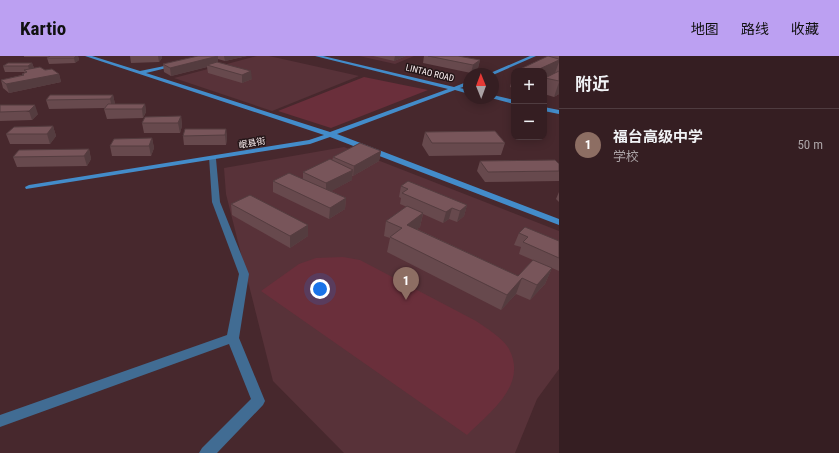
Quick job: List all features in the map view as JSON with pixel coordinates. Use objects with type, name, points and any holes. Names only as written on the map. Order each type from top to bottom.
[{"type":"street","points":[[87,56],[332,135],[559,222]]},
{"type":"street","name":"LINTAO ROAD","points":[[317,56],[452,88]]},
{"type":"street","name":"LINTAO ROAD","points":[[340,56],[463,85]]},
{"type":"street","points":[[499,71],[534,56]]},
{"type":"street","points":[[140,73],[182,63]]},
{"type":"street","name":"岷县街","points":[[29,186],[212,159],[310,142],[332,135],[452,88],[463,87]]},
{"type":"street","points":[[499,92],[511,94]]},
{"type":"street","points":[[499,98],[511,101]]},
{"type":"street","points":[[547,103],[559,105]]},
{"type":"street","points":[[547,110],[559,112]]},
{"type":"street","points":[[207,453],[258,401],[233,338],[244,274],[216,202],[212,159]]},
{"type":"street","points":[[0,421],[233,338]]},
{"type":"shaded area","points":[[257,56],[269,56],[359,76],[272,111],[174,78]]},
{"type":"shaded area","points":[[359,56],[414,56],[395,64]]},
{"type":"shaded area","points":[[364,77],[428,90],[331,128],[278,111]]},
{"type":"shaded area","points":[[344,147],[559,231],[559,369],[537,399],[515,453],[344,453],[273,381],[226,194],[224,168]]},
{"type":"shaded area","points":[[343,257],[360,260],[476,321],[507,345],[514,362],[514,374],[510,386],[504,397],[467,435],[261,291],[299,264],[316,258]]},
{"type":"building","points":[[50,56],[76,56],[74,58],[47,58]]},
{"type":"building","points":[[198,56],[218,56],[170,68],[163,64]]},
{"type":"building","points":[[428,56],[458,56],[480,60],[473,65]]},
{"type":"building","points":[[548,56],[559,59],[542,68],[522,68]]},
{"type":"building","points":[[217,62],[251,71],[242,75],[207,65]]},
{"type":"building","points":[[8,63],[32,63],[28,66],[3,66]]},
{"type":"building","points":[[40,67],[45,70],[52,69],[59,74],[6,84],[1,80],[24,75],[22,74],[27,72],[24,70]]},
{"type":"building","points":[[559,71],[559,81],[547,78],[547,77]]},
{"type":"building","points":[[50,95],[113,95],[110,99],[46,100]]},
{"type":"building","points":[[108,104],[145,104],[142,109],[104,109]]},
{"type":"building","points":[[0,105],[35,105],[29,111],[0,112]]},
{"type":"building","points":[[181,116],[178,123],[142,123],[145,117]]},
{"type":"building","points":[[53,126],[47,134],[6,134],[14,127]]},
{"type":"building","points":[[185,129],[226,129],[225,135],[183,136]]},
{"type":"building","points":[[495,131],[505,143],[432,143],[425,132]]},
{"type":"building","points":[[152,138],[149,146],[110,146],[114,139]]},
{"type":"building","points":[[360,143],[381,151],[354,166],[333,157]]},
{"type":"building","points":[[89,149],[84,156],[13,157],[19,150]]},
{"type":"building","points":[[330,159],[353,170],[326,183],[303,172]]},
{"type":"building","points":[[555,160],[559,164],[559,171],[488,172],[480,161]]},
{"type":"building","points":[[289,173],[346,198],[330,208],[273,181]]},
{"type":"building","points":[[408,181],[467,205],[460,211],[452,208],[446,212],[402,193],[408,189],[401,186]]},
{"type":"building","points":[[250,195],[308,225],[290,236],[231,204]]},
{"type":"building","points":[[407,206],[423,213],[407,225],[518,276],[533,260],[552,268],[537,285],[522,278],[507,295],[390,237],[402,228],[386,221]]},
{"type":"building","points":[[525,227],[559,241],[559,258],[523,242],[528,237],[519,233]]},
{"type":"place","name":"福台高级中学","points":[[406,300]]}]
